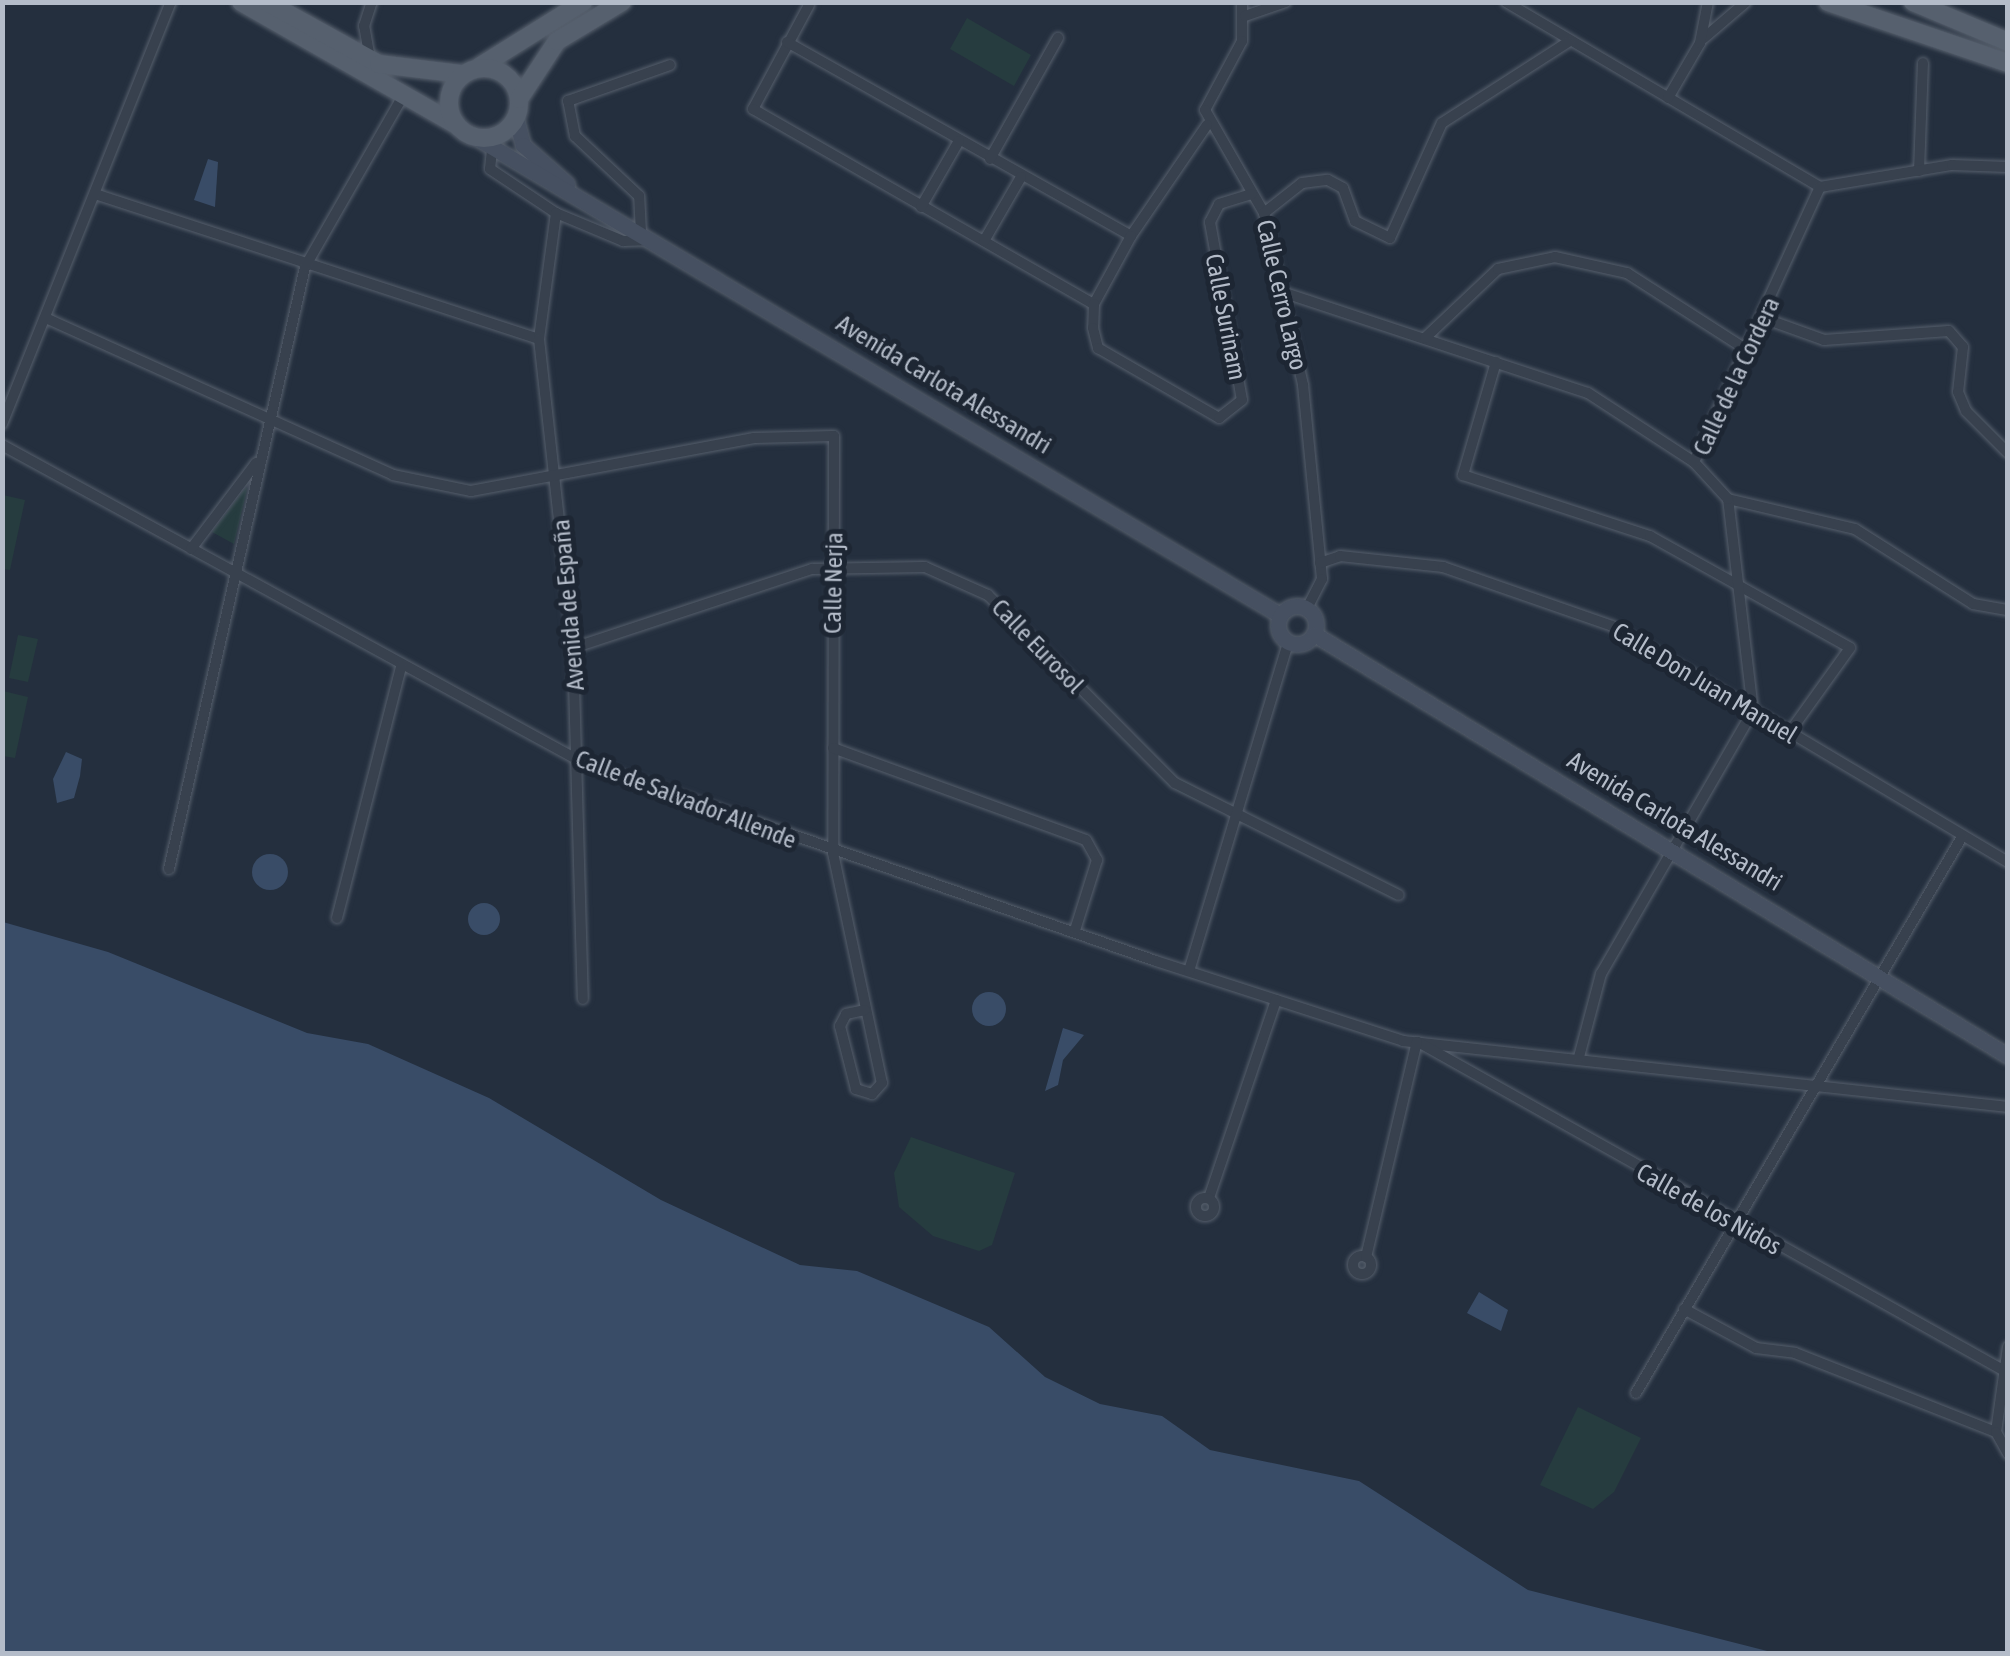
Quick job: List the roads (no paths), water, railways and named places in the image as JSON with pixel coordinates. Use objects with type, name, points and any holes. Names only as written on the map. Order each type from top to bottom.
[{"type":"main road","points":[[241,2],[485,144],[516,119],[519,99],[557,41],[622,2]]},
{"type":"main road","points":[[268,2],[331,41],[370,60],[417,75],[501,72],[519,99]]},
{"type":"main road","points":[[455,124],[448,103],[471,71],[584,2]]},
{"type":"main road","points":[[1828,2],[2008,62]]},
{"type":"main road","points":[[1913,2],[2008,42]]},
{"type":"main road","name":"Avenida Carlota Alessandri","points":[[516,119],[522,145],[582,196]]},
{"type":"main road","name":"Avenida Carlota Alessandri","points":[[485,144],[582,196],[1280,615]]},
{"type":"main road","points":[[1307,609],[1314,634],[1288,643],[1280,615],[1307,609]]},
{"type":"main road","name":"Avenida Carlota Alessandri","points":[[1314,634],[1880,973],[2008,1056]]},
{"type":"street","points":[[2,424],[48,319],[171,2]]},
{"type":"street","points":[[370,60],[364,26],[372,2]]},
{"type":"street","points":[[809,5],[753,109],[1094,304],[1130,236],[1207,126],[1205,110],[1242,41],[1242,2]]},
{"type":"street","points":[[1245,16],[1286,2]]},
{"type":"street","points":[[1506,2],[1820,187],[1920,171],[2008,167]]},
{"type":"street","points":[[1668,98],[1700,42],[1708,2]]},
{"type":"street","points":[[1700,42],[1746,2]]},
{"type":"street","points":[[331,41],[364,26]]},
{"type":"street","points":[[990,159],[1058,38]]},
{"type":"street","points":[[788,42],[1130,236]]},
{"type":"street","points":[[1264,212],[1302,183],[1328,180],[1343,188],[1355,221],[1390,238],[1442,123],[1568,42]]},
{"type":"street","points":[[1920,171],[1923,63]]},
{"type":"street","points":[[485,144],[490,169],[556,213],[623,241],[648,236],[639,196],[575,136],[568,100],[670,64]]},
{"type":"street","points":[[169,869],[256,462],[306,267],[403,96]]},
{"type":"street","name":"Calle Cerro Largo","points":[[1207,126],[1264,212],[1303,385],[1320,562],[1307,609]]},
{"type":"street","points":[[921,207],[958,141]]},
{"type":"street","points":[[984,242],[1021,177]]},
{"type":"street","name":"Calle de la Cordera","points":[[1728,500],[1694,462],[1764,318],[1820,187]]},
{"type":"street","points":[[95,194],[306,267],[539,339]]},
{"type":"street","name":"Calle Surinam","points":[[1094,304],[1098,348],[1219,418],[1239,408],[1210,222],[1220,204],[1252,194]]},
{"type":"street","name":"Avenida de España","points":[[556,213],[539,339],[573,648],[580,762],[584,998]]},
{"type":"street","points":[[1425,338],[1498,269],[1555,257],[1627,273],[1748,350]]},
{"type":"street","points":[[1282,292],[1588,393],[1694,462]]},
{"type":"street","points":[[1764,318],[1824,340],[1949,331],[1963,346],[1958,392],[1966,411],[2008,453]]},
{"type":"street","points":[[48,319],[267,423],[394,476],[471,491],[556,480]]},
{"type":"street","points":[[1496,362],[1463,475],[1650,536],[1741,583],[1850,648],[1789,732]]},
{"type":"street","name":"Calle Nerja","points":[[556,480],[705,446],[823,432],[836,447],[832,568],[833,853],[882,1082],[872,1094],[856,1089],[840,1026],[846,1014],[865,1010]]},
{"type":"street","name":"Calle de Salvador Allende","points":[[2,445],[580,762],[833,853],[1075,930],[1276,1000],[1417,1042]]},
{"type":"street","points":[[191,549],[256,462]]},
{"type":"street","points":[[1579,1058],[1601,974],[1753,710],[1741,583],[1728,500],[1855,530],[1973,604],[2008,610]]},
{"type":"street","name":"Calle Don Juan Manuel","points":[[1320,562],[1384,558],[1484,578],[1612,626],[2008,862]]},
{"type":"street","name":"Calle Eurosol","points":[[573,648],[832,568],[925,568],[988,594],[1175,783],[1236,821],[1400,895]]},
{"type":"street","points":[[1188,971],[1288,643]]},
{"type":"street","points":[[337,918],[400,666]]},
{"type":"street","points":[[832,748],[1086,840],[1097,860],[1075,930]]},
{"type":"street","points":[[1636,1393],[1962,837]]},
{"type":"street","points":[[1209,1198],[1276,1000]]},
{"type":"street","points":[[1366,1257],[1417,1042],[2008,1107]]},
{"type":"street","name":"Calle de los Nidos","points":[[1417,1042],[2006,1372]]},
{"type":"street","points":[[1684,1309],[1756,1348],[1794,1352],[1996,1432]]},
{"type":"street","points":[[2008,1347],[1996,1432],[2008,1454]]},
{"type":"water","points":[[208,159],[218,162],[215,207],[194,200]]},
{"type":"water","points":[[66,752],[82,759],[80,776],[74,798],[57,803],[53,779]]},
{"type":"water","points":[[270,854],[283,859],[288,872],[283,885],[270,890],[257,885],[252,872],[257,859]]},
{"type":"water","points":[[484,903],[495,908],[500,919],[495,930],[484,935],[473,930],[468,919],[473,908]]},
{"type":"water","points":[[3,922],[108,952],[307,1033],[368,1044],[489,1098],[661,1200],[800,1265],[857,1271],[989,1327],[1045,1377],[1100,1404],[1162,1416],[1210,1450],[1359,1481],[1528,1590],[1775,1653],[3,1653]]},
{"type":"water","points":[[989,992],[1001,997],[1006,1009],[1001,1021],[989,1026],[977,1021],[972,1009],[977,997]]},
{"type":"water","points":[[1063,1028],[1084,1035],[1063,1060],[1058,1085],[1045,1091]]},
{"type":"water","points":[[1479,1292],[1508,1310],[1501,1331],[1467,1313]]}]
